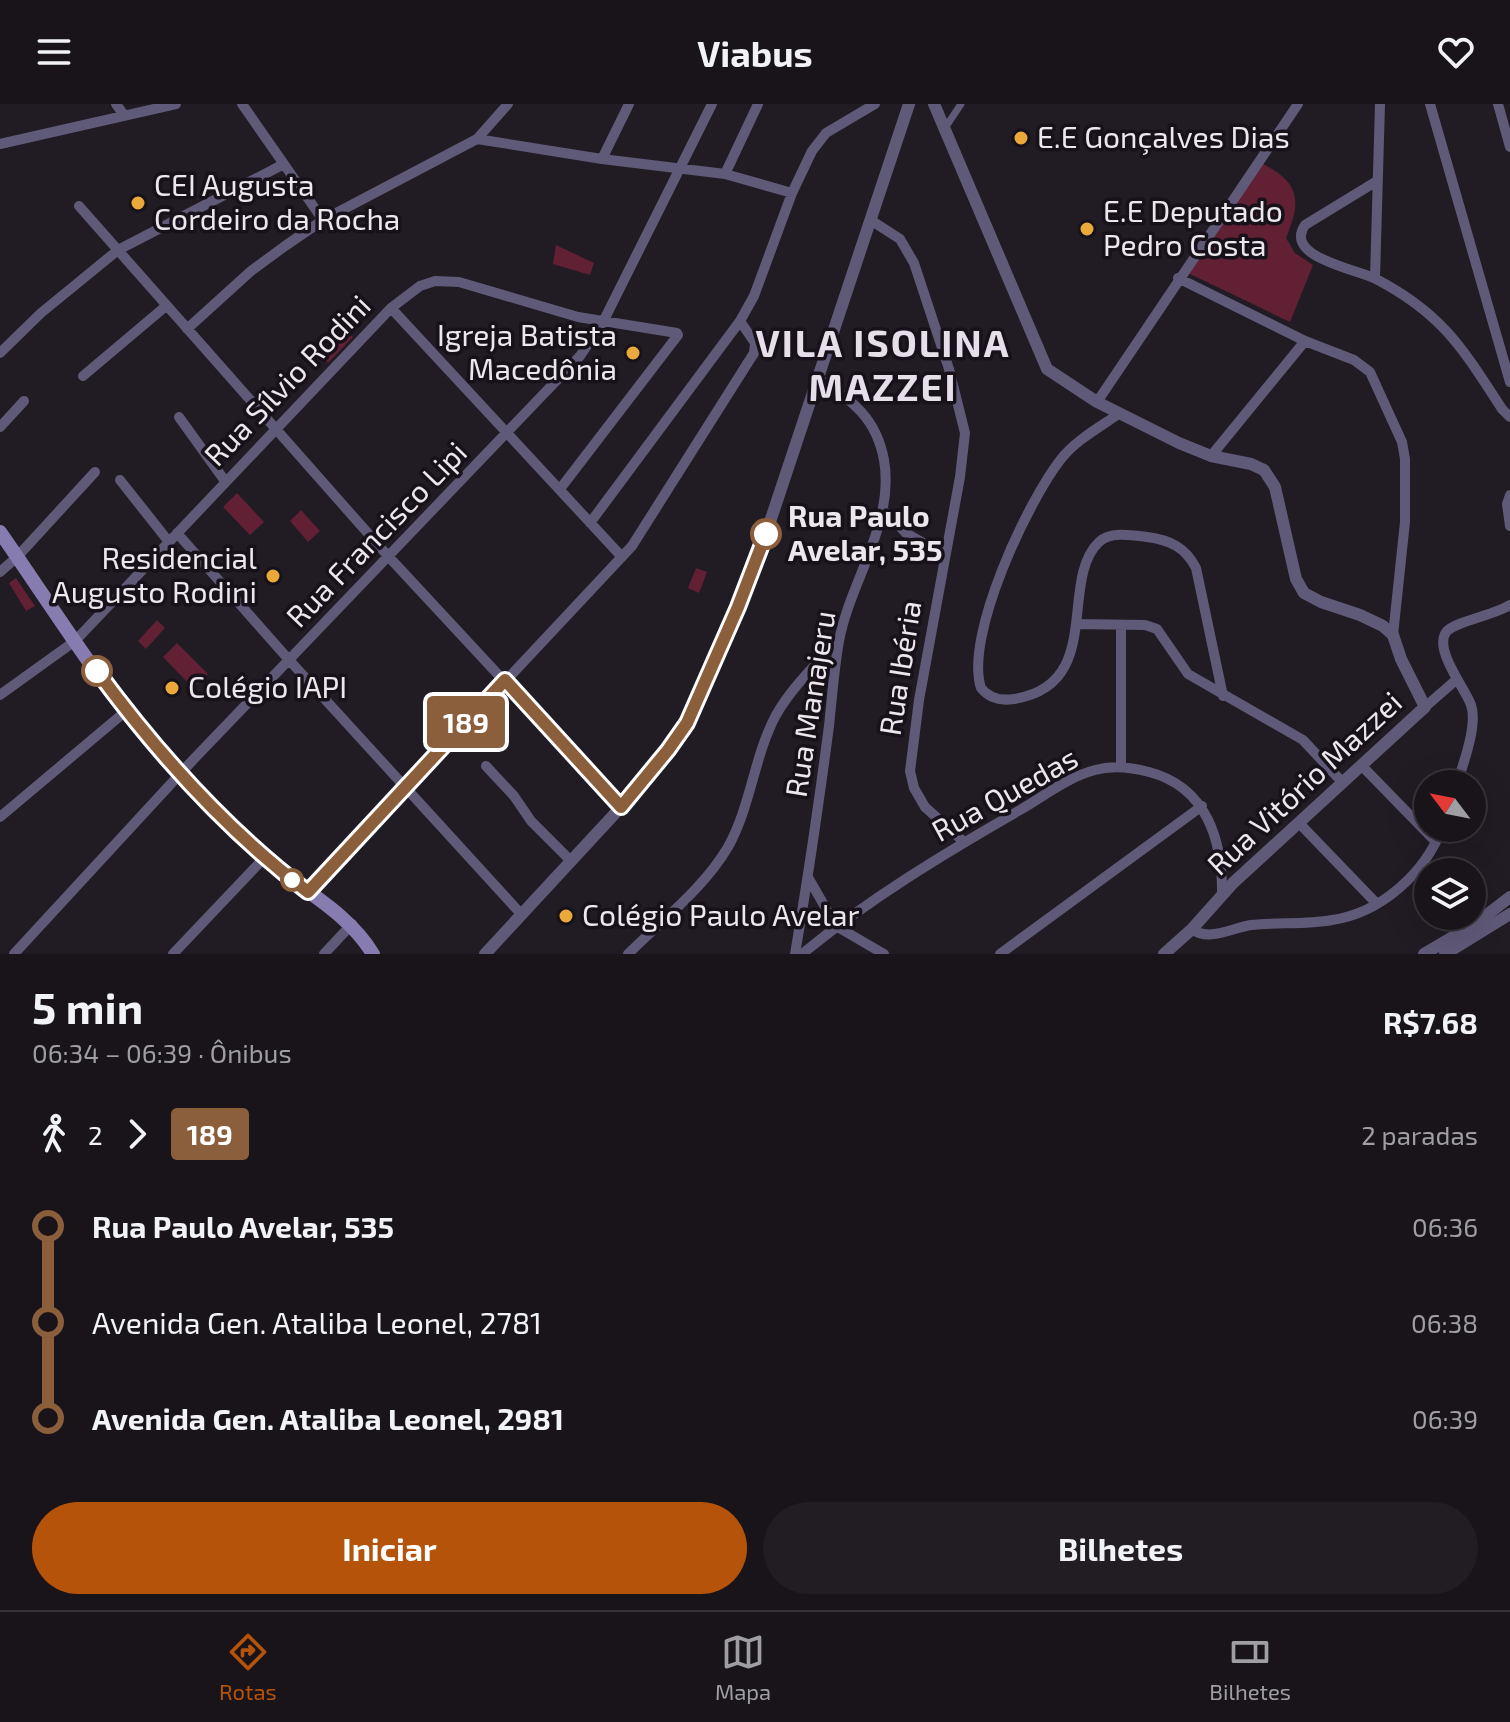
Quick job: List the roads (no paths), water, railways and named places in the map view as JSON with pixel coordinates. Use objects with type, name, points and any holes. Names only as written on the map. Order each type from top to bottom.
[{"type":"main road","points":[[0,532],[126,711],[180,775],[264,858],[352,924],[373,954]]},
{"type":"street","points":[[116,104],[124,115]]},
{"type":"street","points":[[0,144],[176,104]]},
{"type":"street","points":[[187,329],[251,271],[323,220],[477,139],[508,104]]},
{"type":"street","points":[[602,159],[629,104]]},
{"type":"street","name":"Rua Francisco Lipi","points":[[14,954],[180,775],[580,356],[603,322],[712,104]]},
{"type":"street","points":[[725,174],[758,104]]},
{"type":"street","points":[[590,523],[740,321],[754,296],[792,193],[812,151],[821,139],[875,104]]},
{"type":"street","points":[[485,954],[621,807],[687,723],[766,534],[909,104]]},
{"type":"street","points":[[934,104],[1044,365],[1097,402],[1211,456],[1251,464],[1269,474],[1279,500],[1296,579],[1304,593],[1373,620],[1393,635]]},
{"type":"street","points":[[945,128],[961,104]]},
{"type":"street","points":[[1097,402],[1298,104]]},
{"type":"street","points":[[1375,278],[1380,104]]},
{"type":"street","points":[[1430,104],[1510,382]]},
{"type":"street","points":[[243,105],[323,220]]},
{"type":"street","points":[[1498,105],[1510,147]]},
{"type":"street","points":[[477,139],[725,174],[792,193]]},
{"type":"street","points":[[0,353],[41,313],[118,250],[284,164]]},
{"type":"street","points":[[1377,181],[1308,222],[1300,236],[1304,247],[1316,256],[1375,278],[1413,301],[1449,331],[1510,417]]},
{"type":"street","points":[[79,206],[388,556],[621,807]]},
{"type":"street","name":"Rua Ibéria","points":[[872,221],[900,239],[914,263],[962,419],[965,446],[919,700],[910,771],[914,788],[925,807],[964,842]]},
{"type":"street","points":[[1178,278],[1305,341],[1364,365],[1375,381],[1402,442],[1405,459],[1405,522],[1393,635],[1401,659],[1425,707]]},
{"type":"street","name":"Rua Sílvio Rodini","points":[[0,695],[75,641],[391,308],[420,286],[446,280],[484,287],[578,317],[672,330],[678,335],[560,489]]},
{"type":"street","points":[[83,376],[166,306]]},
{"type":"street","points":[[391,308],[622,557]]},
{"type":"street","points":[[308,892],[622,557],[646,526],[757,347],[740,321]]},
{"type":"street","points":[[1211,456],[1305,341]]},
{"type":"street","name":"Rua Manajeru","points":[[795,954],[839,640],[883,509],[886,484],[884,459],[872,427],[860,408],[818,378]]},
{"type":"street","points":[[0,427],[24,401]]},
{"type":"street","points":[[1120,413],[1066,454],[1016,536],[985,624],[978,667],[981,688],[992,697],[1010,700],[1039,691],[1061,672],[1077,624],[1087,564],[1097,544],[1112,535],[1146,537],[1178,545],[1190,557],[1196,568],[1223,696]]},
{"type":"street","points":[[179,417],[225,481]]},
{"type":"street","points":[[0,572],[95,472]]},
{"type":"street","points":[[120,480],[521,914]]},
{"type":"street","points":[[1510,495],[1507,513],[1510,526]]},
{"type":"street","points":[[883,509],[906,533],[944,555]]},
{"type":"street","points":[[1461,770],[1473,713],[1456,680],[1443,643],[1447,632],[1510,605]]},
{"type":"street","points":[[1077,624],[1145,625],[1157,629],[1184,669],[1223,696],[1303,740],[1343,783]]},
{"type":"street","points":[[1121,625],[1121,766]]},
{"type":"street","points":[[628,954],[704,879],[726,850],[737,830],[776,715],[839,640]]},
{"type":"street","points":[[816,664],[837,667]]},
{"type":"street","name":"Rua Vitório Mazzei","points":[[1164,954],[1299,823],[1456,680]]},
{"type":"street","points":[[0,817],[126,711]]},
{"type":"street","points":[[486,766],[514,796],[531,821],[571,861]]},
{"type":"street","name":"Rua Quedas","points":[[802,954],[836,926],[964,842],[1077,777],[1121,766],[1171,780],[1190,792],[1202,806],[1215,833],[1222,896]]},
{"type":"street","points":[[1362,766],[1414,819]]},
{"type":"street","points":[[1000,954],[1202,806]]},
{"type":"street","points":[[1299,823],[1377,904]]},
{"type":"street","points":[[1192,929],[1204,935],[1252,925],[1332,921],[1353,915],[1377,904],[1414,874],[1436,842]]},
{"type":"street","points":[[173,954],[264,858]]},
{"type":"street","points":[[808,878],[836,926],[884,954]]},
{"type":"street","points":[[1424,954],[1475,924],[1510,897]]},
{"type":"street","points":[[1450,953],[1510,914]]},
{"type":"street","points":[[324,954],[352,924]]},
{"type":"place","name":"E.E Gonçalves Dias","points":[[1021,138]]},
{"type":"place","name":"CEI Augusta Cordeiro da Rocha","points":[[138,203]]},
{"type":"place","name":"E.E Deputado Pedro Costa","points":[[1087,229]]},
{"type":"place","name":"Igreja Batista Macedônia","points":[[633,353]]},
{"type":"place","name":"Rua Paulo Avelar, 535","points":[[766,534]]},
{"type":"place","name":"Residencial Augusto Rodini","points":[[273,576]]},
{"type":"place","name":"Colégio IAPI","points":[[172,688]]},
{"type":"place","name":"Colégio Paulo Avelar","points":[[566,916]]},
{"type":"district","name":"VILA ISOLINA MAZZEI","points":[[883,366]]}]
